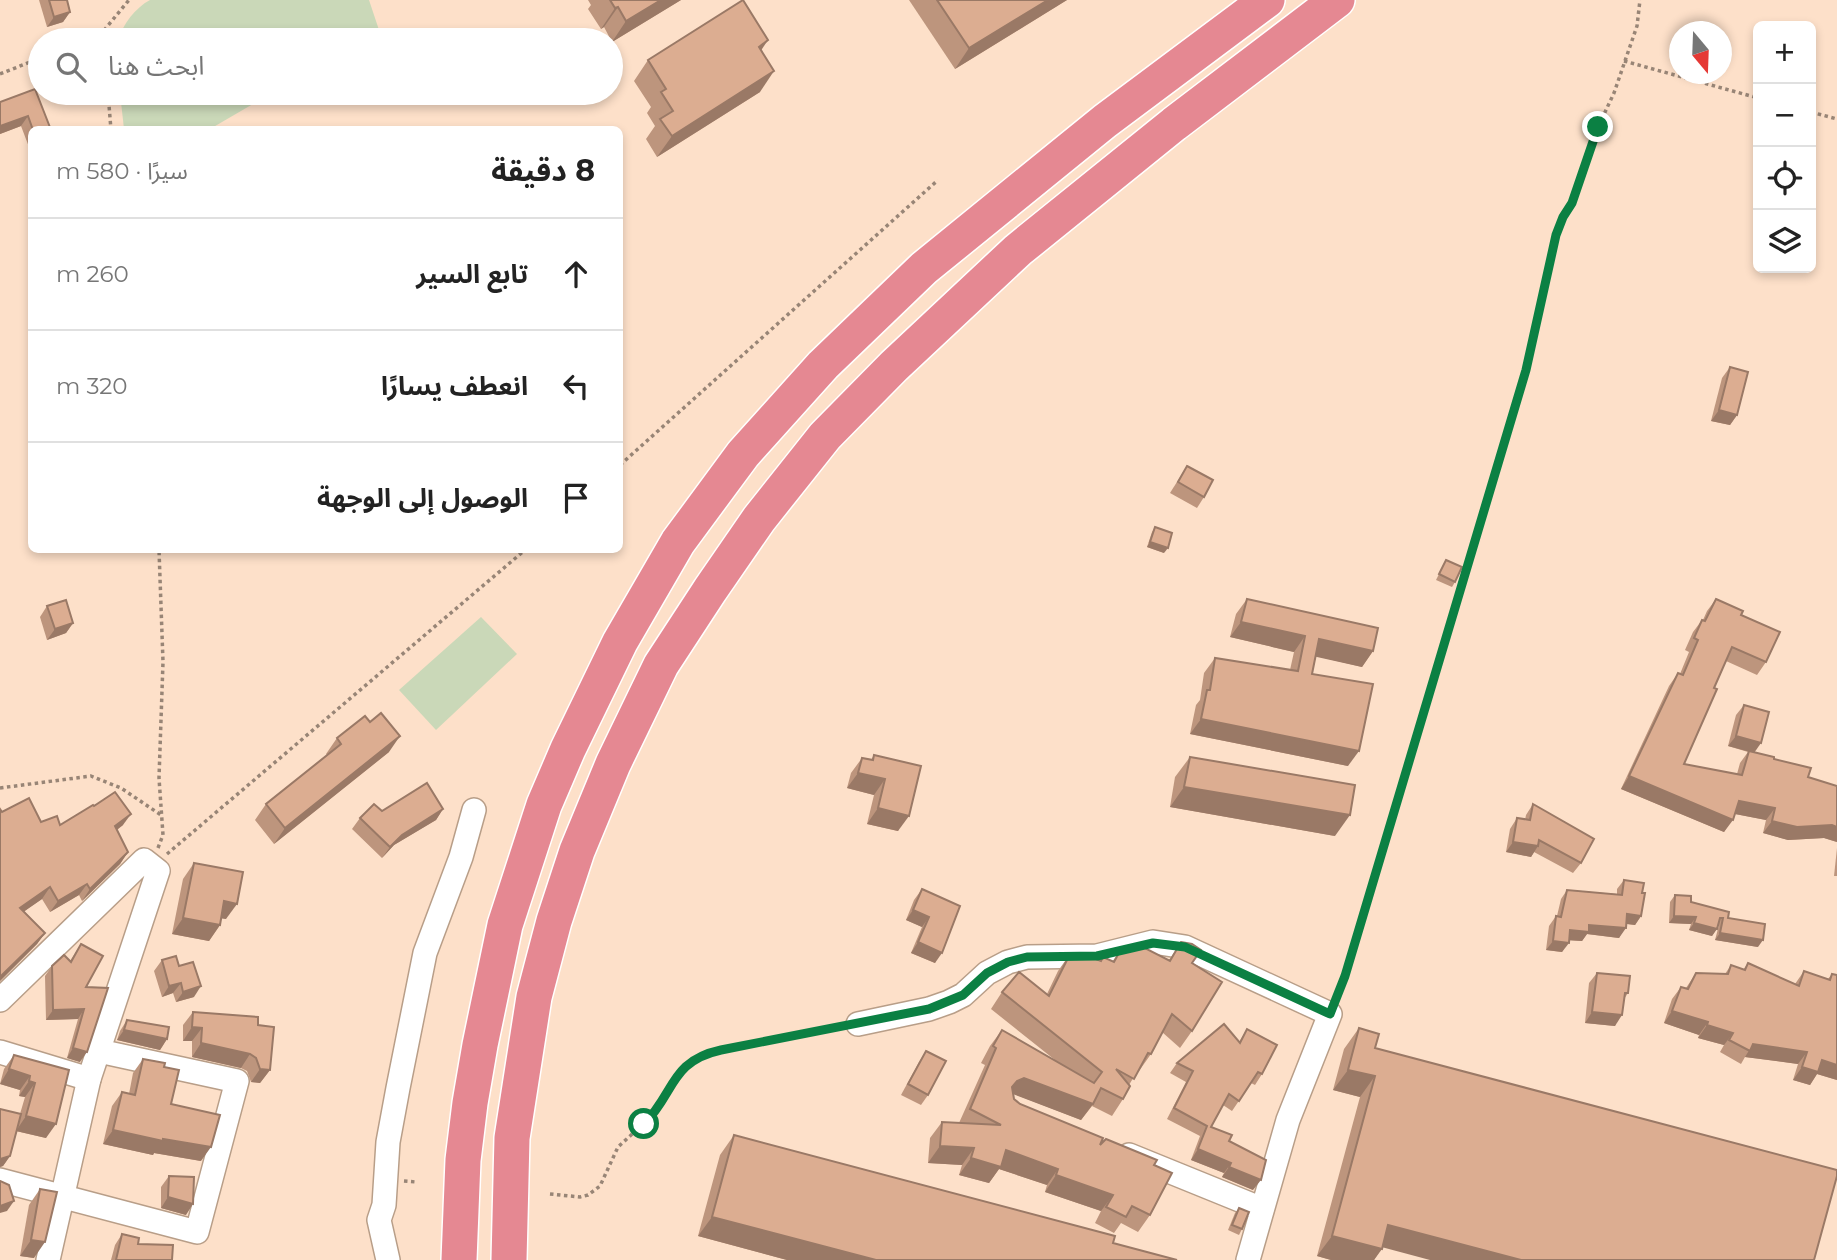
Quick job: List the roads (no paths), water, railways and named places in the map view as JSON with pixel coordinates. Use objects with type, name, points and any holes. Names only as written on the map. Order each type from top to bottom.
[{"type":"highway","points":[[459,1260],[463,1160],[470,1103],[509,913],[544,805],[573,738],[620,642],[678,542],[743,454],[823,365],[924,268],[1105,121],[1267,0]]},
{"type":"highway","points":[[509,1260],[512,1138],[534,997],[554,922],[577,851],[613,764],[661,665],[710,590],[759,519],[825,436],[1018,250],[1174,124],[1337,0]]},
{"type":"street","points":[[388,1260],[379,1220],[384,1205],[388,1142],[400,1074],[425,953],[461,856],[474,810]]},
{"type":"street","points":[[0,1000],[144,860],[158,871],[89,1079],[48,1260]]},
{"type":"street","points":[[858,1024],[929,1009],[949,1002],[963,995],[987,973],[1008,962],[1027,957],[1097,956],[1153,943],[1185,947],[1330,1014],[1289,1120],[1248,1260]]},
{"type":"street","points":[[0,1180],[197,1232],[237,1081],[99,1051]]},
{"type":"street","points":[[0,1052],[89,1079]]},
{"type":"street","points":[[1113,1148],[1262,1209]]}]
